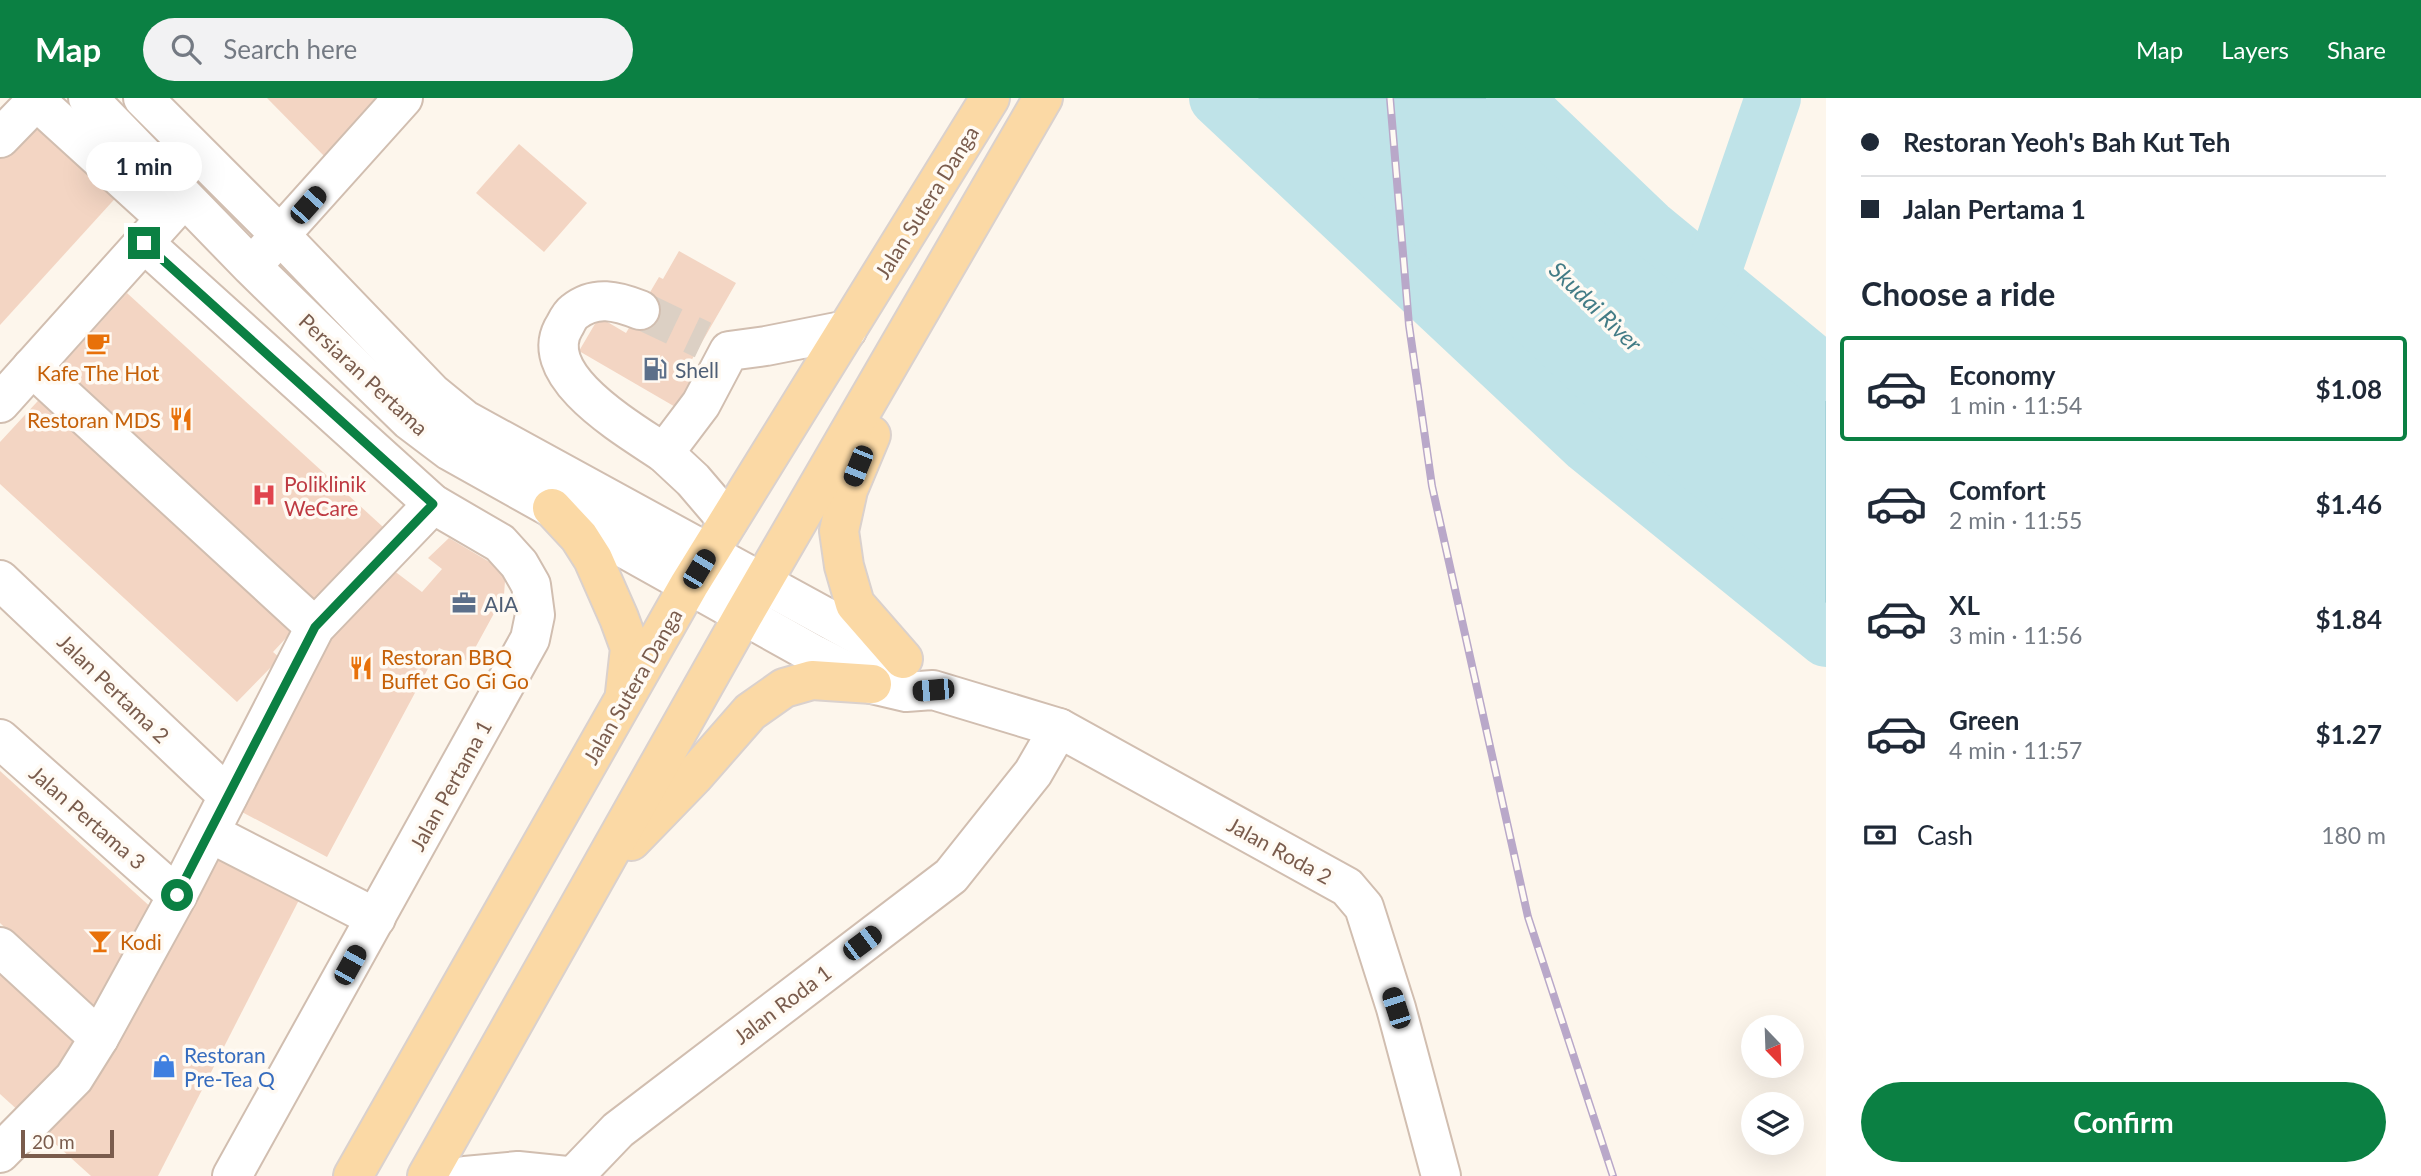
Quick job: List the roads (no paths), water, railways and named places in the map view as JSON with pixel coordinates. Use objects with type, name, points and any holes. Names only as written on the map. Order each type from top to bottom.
[{"type":"main road","name":"Jalan Sutera Danga","points":[[355,1170],[699,569],[990,98]]},
{"type":"main road","points":[[427,1176],[590,883],[1043,98]]},
{"type":"main road","points":[[903,659],[855,604],[844,566],[839,531],[848,489],[925,303]]},
{"type":"main road","points":[[552,508],[579,537],[593,559],[620,618],[630,648],[625,698]]},
{"type":"main road","points":[[590,883],[694,776],[750,712],[784,688],[812,680],[872,684]]},
{"type":"street","name":"Persiaran Pertama","points":[[88,98],[164,220],[251,266],[409,420],[450,451],[552,508],[699,569]]},
{"type":"street","name":"Persiaran Pertama","points":[[143,98],[432,393],[466,420],[699,569]]},
{"type":"street","points":[[251,266],[403,98]]},
{"type":"street","points":[[0,138],[33,104],[43,106],[164,220],[0,404]]},
{"type":"street","name":"Jalan Pertama 1","points":[[164,220],[433,504],[500,543],[519,564],[531,585],[535,615],[530,639],[232,1176]]},
{"type":"street","points":[[640,310],[616,301],[594,301],[572,313],[561,331],[557,350],[568,375],[582,392],[607,414],[664,453],[693,480],[728,521]]},
{"type":"street","points":[[664,453],[701,404],[716,345],[766,346],[847,330]]},
{"type":"street","points":[[33,367],[315,627]]},
{"type":"street","points":[[0,1153],[74,1078],[99,1038],[210,833],[315,627],[433,504]]},
{"type":"street","points":[[699,569],[753,599],[903,659],[925,678],[933,690]]},
{"type":"street","name":"Jalan Pertama 2","points":[[0,580],[228,796]]},
{"type":"street","name":"Jalan Roda 2","points":[[753,599],[815,655],[872,684],[906,692],[933,690],[1059,727],[1347,887],[1364,907],[1396,1008],[1441,1176]]},
{"type":"street","name":"Jalan Roda 1","points":[[574,1176],[618,1130],[951,876],[1033,772],[1059,727]]},
{"type":"street","name":"Jalan Pertama 3","points":[[0,739],[177,895]]},
{"type":"street","points":[[210,833],[376,918]]},
{"type":"street","points":[[0,947],[99,1038]]},
{"type":"street","points":[[465,1176],[518,1171],[567,1176]]},
{"type":"water","name":"Skudai River","points":[[1217,98],[1514,98],[1649,227],[1826,373],[1826,639],[1587,445]]},
{"type":"waterway","points":[[1217,98],[1587,445],[1826,639]]},
{"type":"waterway","points":[[1514,98],[1649,227],[1826,373]]},
{"type":"waterway","points":[[1690,306],[1711,278],[1773,98]]},
{"type":"tunnel","points":[[640,310],[703,340]]},
{"type":"railway","points":[[1390,98],[1409,325],[1432,486],[1528,917],[1613,1176]]},
{"type":"place","name":"Kafe The Hot","points":[[98,343]]},
{"type":"place","name":"Shell","points":[[655,369]]},
{"type":"place","name":"Restoran MDS","points":[[181,419]]},
{"type":"place","name":"Poliklinik WeCare","points":[[264,495]]},
{"type":"place","name":"AIA","points":[[464,603]]},
{"type":"place","name":"Restoran BBQ Buffet Go Gi Go","points":[[361,668]]},
{"type":"place","name":"Kodi","points":[[100,941]]},
{"type":"place","name":"Restoran Pre-Tea Q","points":[[164,1066]]}]
